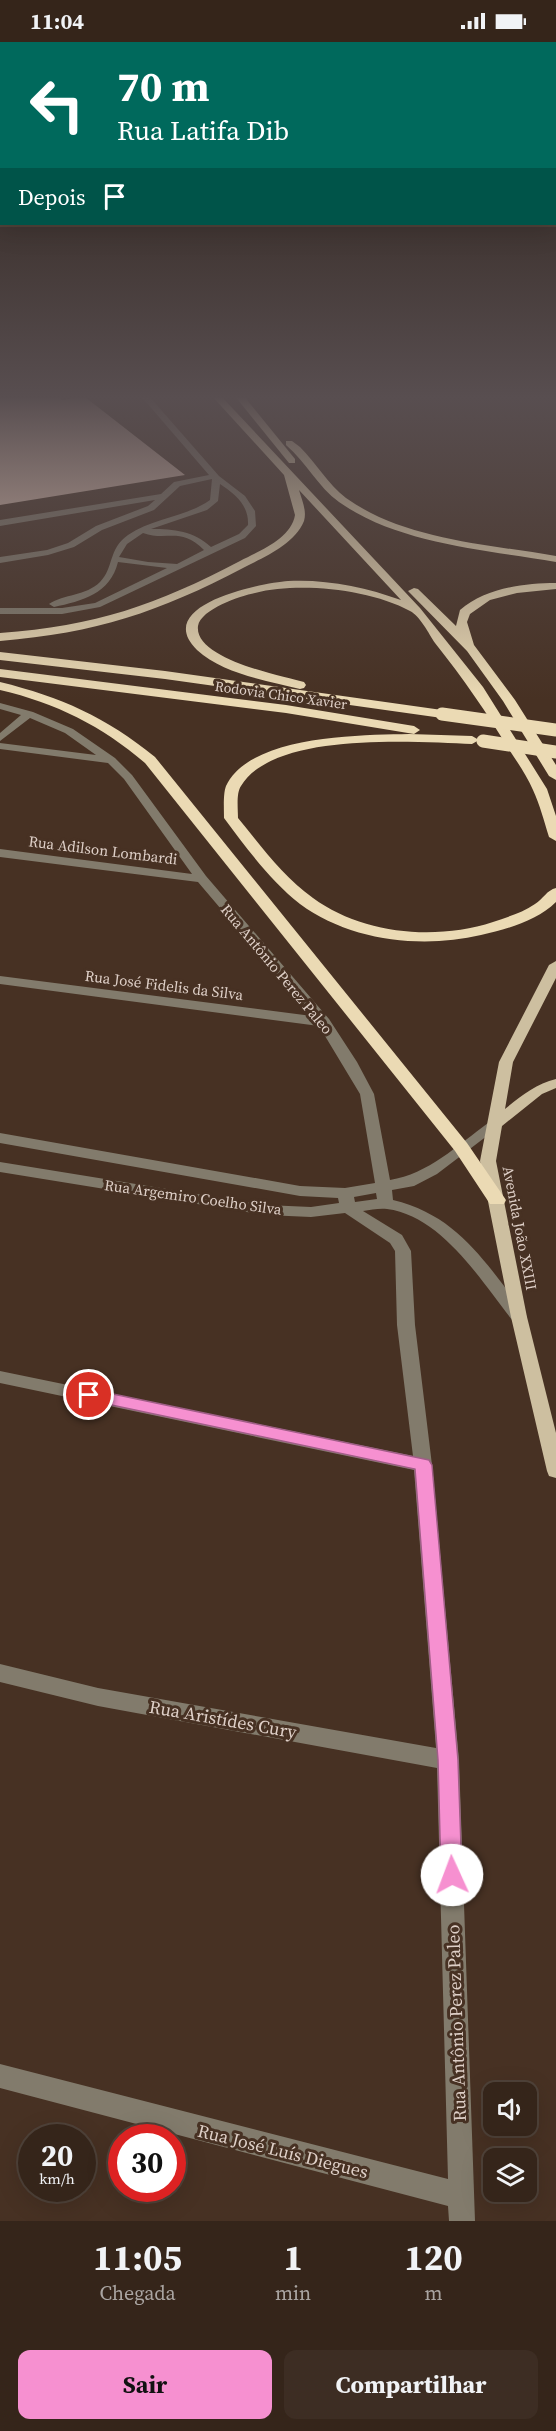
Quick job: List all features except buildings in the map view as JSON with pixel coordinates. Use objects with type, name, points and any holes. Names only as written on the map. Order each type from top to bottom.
[{"type":"highway","points":[[0,637],[85,626],[151,608],[185,594],[271,549],[295,527],[300,517],[295,497]]},
{"type":"highway","points":[[312,497],[416,610],[479,690],[540,789],[556,837]]},
{"type":"highway","points":[[324,497],[471,648],[509,700],[556,776]]},
{"type":"highway","points":[[340,497],[371,515],[416,531],[450,540],[556,559]]},
{"type":"highway","points":[[360,702],[227,662],[205,651],[195,639],[192,628],[196,618],[222,600],[259,589],[283,586],[348,589],[388,599],[416,610]]},
{"type":"highway","points":[[471,648],[461,622],[464,614],[471,608],[483,600],[512,590],[556,586]]},
{"type":"highway","name":"Rodovia Chico Xavier","points":[[0,656],[165,675],[556,730]]},
{"type":"highway","name":"Rodovia Chico Xavier","points":[[0,673],[286,709],[556,752]]},
{"type":"highway","points":[[0,686],[45,697],[87,716],[114,731],[150,760],[462,1147],[497,1200]]},
{"type":"highway","points":[[477,740],[347,740],[315,743],[276,753],[246,771],[235,781],[229,794],[228,806],[231,818],[288,887],[335,918],[367,928],[422,936],[449,936],[479,932],[505,925],[543,907],[556,892]]},
{"type":"main road","name":"Avenida João XXIII","points":[[556,965],[507,1062],[488,1161],[519,1317],[556,1472]]},
{"type":"main road","points":[[493,1126],[537,1091],[556,1083]]},
{"type":"street","points":[[0,523],[161,497]]},
{"type":"street","points":[[0,560],[48,552],[71,545],[99,528],[152,508],[164,497]]},
{"type":"street","points":[[0,611],[52,605],[82,597],[107,579],[122,543],[134,534],[210,505],[216,497]]},
{"type":"street","points":[[0,611],[62,611],[97,605],[182,565],[248,532],[253,521],[246,503],[240,497]]},
{"type":"street","points":[[134,534],[154,532],[186,535],[199,540],[210,551]]},
{"type":"street","points":[[114,559],[148,565],[182,565]]},
{"type":"street","name":"Rua Antônio Perez Paleo","points":[[0,706],[29,714],[69,731],[111,760],[128,777],[202,879],[324,1022],[350,1062],[367,1094],[384,1196]]},
{"type":"street","points":[[0,738],[29,714]]},
{"type":"street","points":[[0,746],[111,760]]},
{"type":"street","name":"Rua Adilson Lombardi","points":[[0,854],[202,879]]},
{"type":"street","name":"Rua José Fidelis da Silva","points":[[0,980],[324,1022]]},
{"type":"street","name":"Rua Argemiro Coelho Silva","points":[[0,1167],[266,1210],[311,1212],[347,1201],[384,1196],[432,1171],[493,1126]]},
{"type":"street","name":"Rua Argemiro Coelho Silva","points":[[0,1138],[347,1201]]},
{"type":"street","name":"Rua Argemiro Coelho Silva","points":[[384,1196],[421,1215],[456,1238],[519,1317]]},
{"type":"street","name":"Rua Antônio Perez Paleo","points":[[347,1201],[396,1239],[403,1251],[406,1325],[423,1465],[448,1760],[462,2209]]},
{"type":"street","points":[[0,1377],[423,1465]]},
{"type":"street","name":"Rua Aristídes Cury","points":[[0,1672],[98,1696],[448,1760]]},
{"type":"street","name":"Rua José Luís Diegues","points":[[0,2076],[462,2209]]},
{"type":"route","points":[[89,1395],[423,1465],[448,1760],[452,1875]]}]
